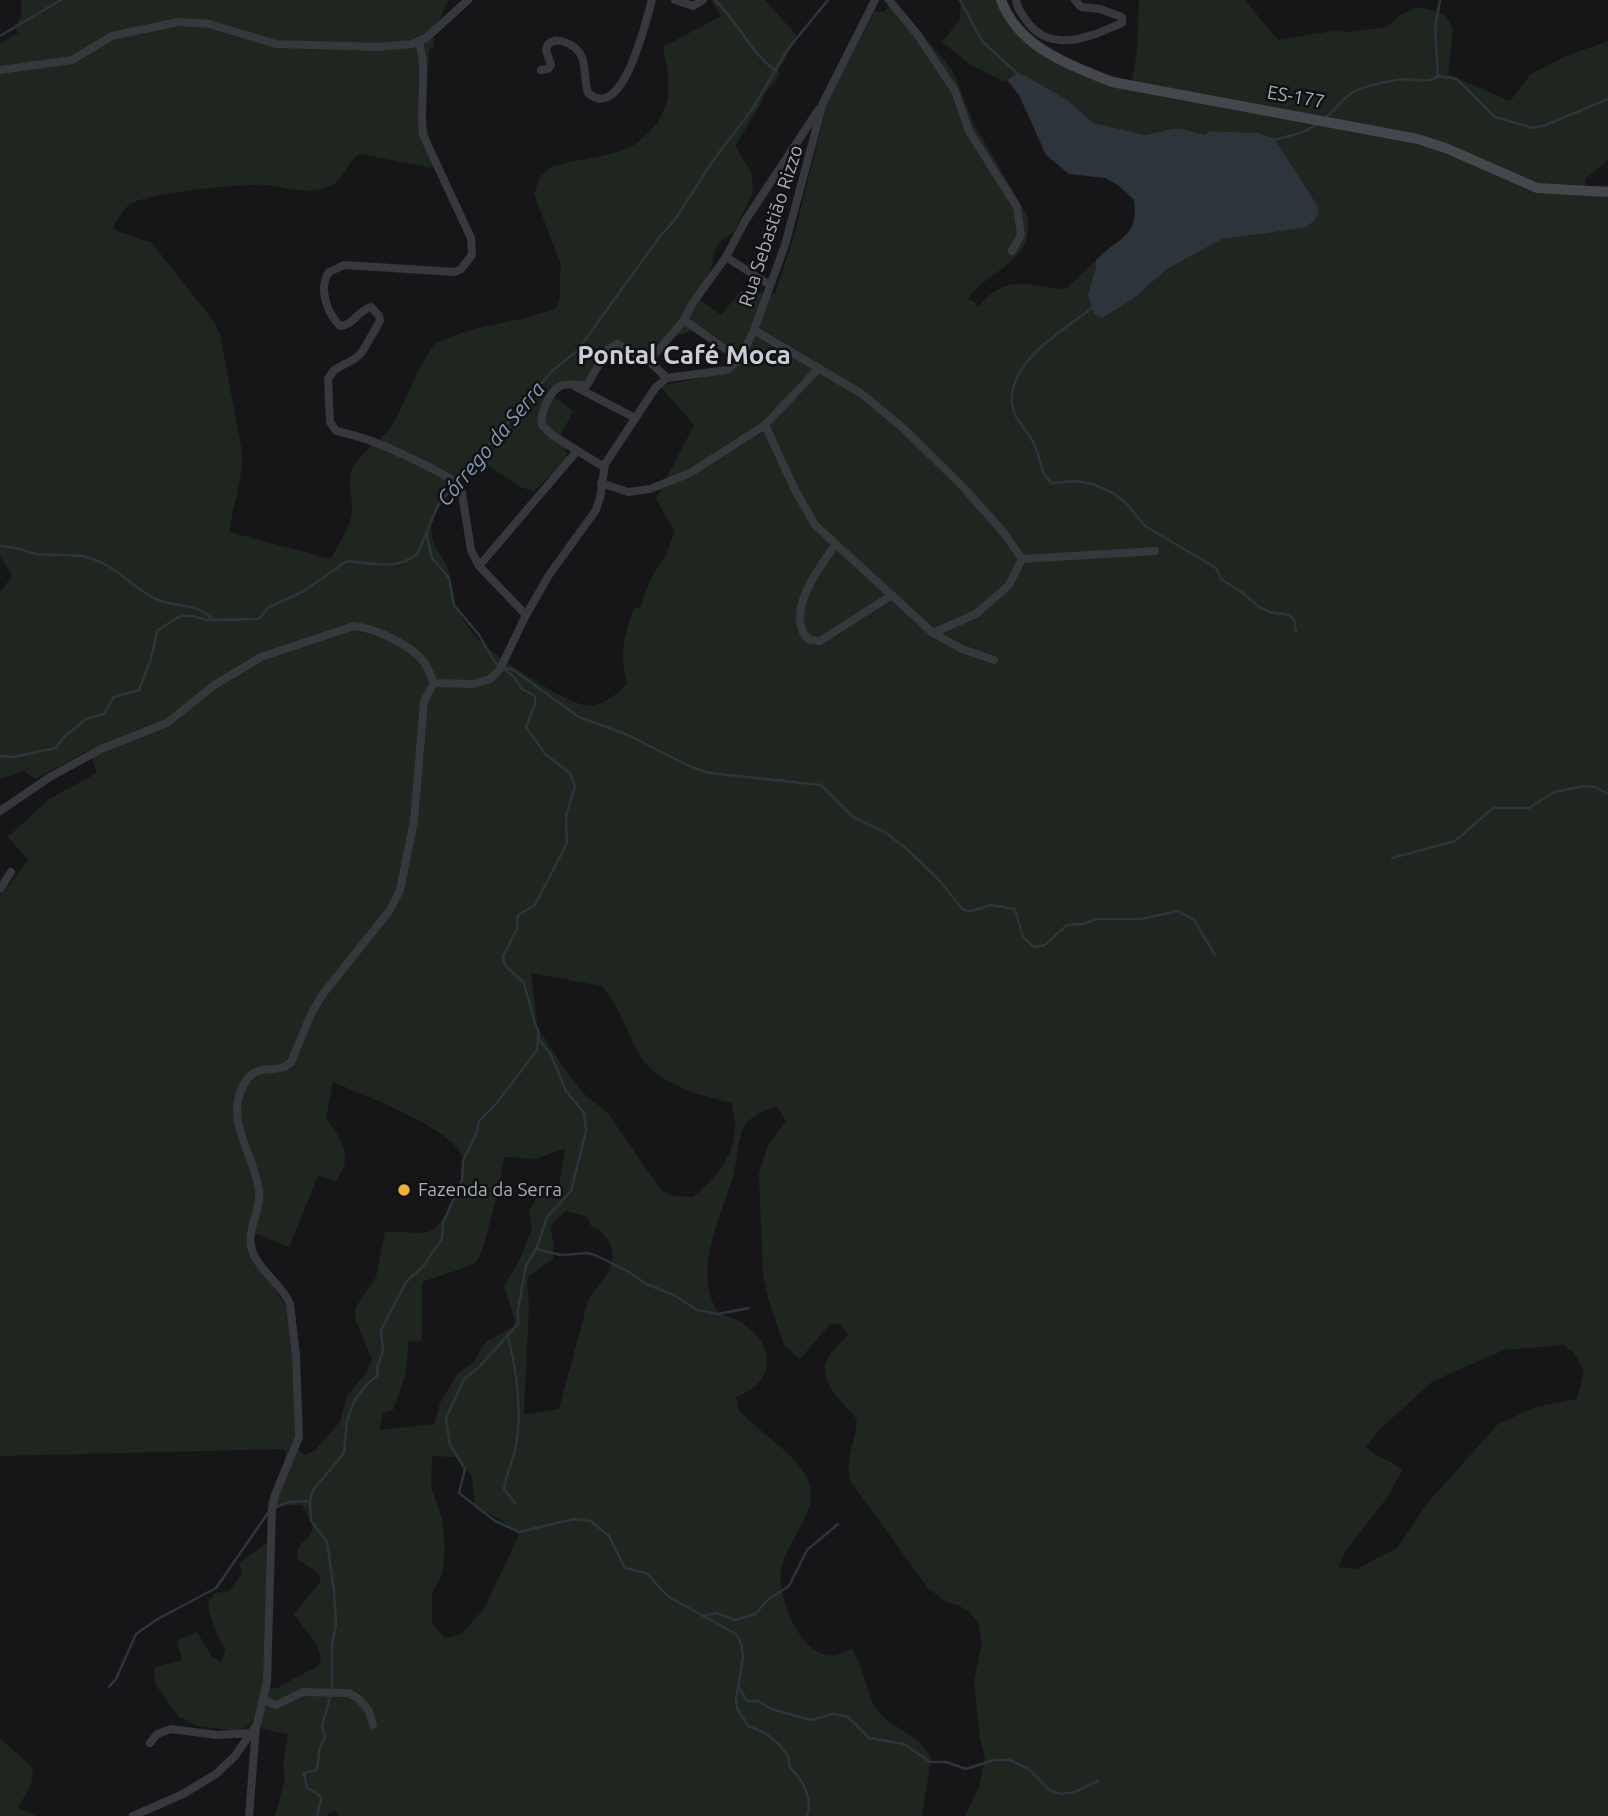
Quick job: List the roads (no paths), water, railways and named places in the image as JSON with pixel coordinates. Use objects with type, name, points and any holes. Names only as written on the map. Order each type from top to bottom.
[{"type":"main road","name":"ES-177","points":[[1001,0],[1014,27],[1034,45],[1070,65],[1112,82],[1418,139],[1448,149],[1537,188],[1608,192]]},
{"type":"street","points":[[0,70],[72,60],[112,36],[177,22],[221,27],[276,44],[380,47],[419,42],[468,0]]},
{"type":"street","points":[[541,70],[548,69],[551,65],[546,50],[548,44],[562,41],[573,46],[583,58],[589,93],[599,99],[607,99],[626,77],[652,0]]},
{"type":"street","points":[[675,0],[693,6],[703,0]]},
{"type":"street","name":"Rua Sebastião Rizzo","points":[[740,359],[754,330],[796,209],[823,103],[875,0]]},
{"type":"street","points":[[889,0],[917,34],[955,91],[969,131],[1017,207],[1021,235],[1012,251]]},
{"type":"street","points":[[1016,0],[1017,8],[1031,27],[1048,38],[1066,42],[1090,37],[1122,23],[1122,17],[1081,6],[1076,0]]},
{"type":"street","points":[[419,42],[424,60],[421,117],[423,135],[471,237],[472,255],[461,269],[455,272],[344,265],[329,272],[322,287],[340,326],[352,323],[359,314],[371,307],[380,321],[362,352],[330,374],[327,386],[330,422],[336,431],[349,432],[375,441],[458,484],[471,550],[479,566],[526,615]]},
{"type":"street","points":[[649,361],[684,320],[823,103]]},
{"type":"street","points":[[726,257],[770,285]]},
{"type":"street","points":[[434,682],[473,684],[490,679],[504,662],[549,575],[596,510],[604,467],[656,387],[667,377],[727,370],[740,359],[684,320]]},
{"type":"street","points":[[754,330],[862,394],[903,428],[963,487],[1004,533],[1022,559]]},
{"type":"street","points":[[604,467],[545,429],[541,422],[543,412],[554,392],[562,385],[583,386],[590,382],[608,349],[617,344],[649,361],[667,377]]},
{"type":"street","points":[[601,483],[628,492],[650,489],[690,473],[765,425],[819,368]]},
{"type":"street","points":[[573,386],[635,418]]},
{"type":"street","points":[[765,425],[794,488],[815,525],[933,633],[962,649],[994,660]]},
{"type":"street","points":[[479,566],[577,451]]},
{"type":"street","points":[[836,544],[813,576],[799,617],[801,633],[809,640],[820,641],[892,595]]},
{"type":"street","points":[[1022,559],[1155,551]]},
{"type":"street","points":[[933,633],[976,614],[1009,585],[1022,559]]},
{"type":"street","points":[[0,811],[50,776],[101,749],[167,723],[214,686],[261,657],[354,626],[381,633],[414,653],[423,661],[434,682]]},
{"type":"street","points":[[133,1816],[183,1794],[216,1774],[252,1734],[264,1700],[267,1682],[272,1509],[275,1495],[297,1446],[300,1425],[290,1304],[287,1296],[257,1261],[250,1244],[259,1190],[242,1142],[237,1111],[240,1095],[252,1074],[260,1069],[287,1067],[291,1062],[306,1022],[323,994],[396,900],[414,821],[424,701],[434,682]]},
{"type":"street","points":[[0,889],[11,872]]},
{"type":"street","points":[[264,1700],[276,1705],[303,1692],[349,1693],[359,1699],[369,1711],[373,1724]]},
{"type":"street","points":[[249,1816],[257,1724]]},
{"type":"street","points":[[150,1743],[164,1730],[171,1729],[217,1735],[252,1734]]},
{"type":"waterway","points":[[0,36],[61,0]]},
{"type":"waterway","points":[[715,0],[759,55],[776,71]]},
{"type":"waterway","name":"Córrego da Serra","points":[[0,756],[13,757],[56,748],[64,737],[86,719],[104,714],[114,697],[139,690],[151,659],[157,631],[180,616],[206,620],[259,619],[269,607],[304,591],[347,561],[393,564],[411,559],[418,553],[438,505],[552,371],[577,351],[674,221],[712,162],[753,108],[787,50],[828,0]]},
{"type":"waterway","points":[[960,0],[982,41],[1019,75]]},
{"type":"waterway","points":[[1438,76],[1435,29],[1440,0]]},
{"type":"waterway","points":[[1325,118],[1359,89],[1401,79],[1429,80],[1438,76],[1457,79],[1495,117],[1533,128],[1608,99]]},
{"type":"waterway","points":[[1272,141],[1301,133],[1317,124]]},
{"type":"waterway","points":[[1092,308],[1053,336],[1028,360],[1013,388],[1012,403],[1015,413],[1035,445],[1047,479],[1052,483],[1075,481],[1092,484],[1113,493],[1126,503],[1145,526],[1216,568],[1221,579],[1259,607],[1289,615],[1294,620],[1296,632]]},
{"type":"waterway","points":[[317,1816],[321,1799],[307,1788],[304,1773],[317,1770],[320,1747],[325,1738],[322,1726],[332,1690],[332,1645],[336,1624],[327,1542],[311,1521],[310,1501],[313,1490],[344,1453],[347,1420],[355,1400],[365,1386],[378,1375],[377,1368],[383,1351],[381,1330],[406,1282],[423,1266],[442,1239],[443,1223],[462,1180],[463,1161],[477,1132],[479,1121],[496,1104],[537,1050],[539,1032],[524,983],[505,965],[503,956],[517,929],[518,915],[535,905],[567,843],[566,816],[575,787],[570,773],[546,755],[526,727],[535,704],[535,696],[522,689],[514,677],[494,661],[479,635],[454,605],[449,578],[432,558],[426,532]]},
{"type":"waterway","points":[[0,546],[36,554],[90,558],[109,566],[158,600],[201,610],[212,620]]},
{"type":"waterway","points":[[503,668],[512,669],[579,717],[630,736],[691,767],[710,773],[821,785],[853,817],[885,832],[907,849],[939,880],[963,910],[972,911],[990,905],[1015,909],[1023,937],[1034,947],[1045,945],[1067,925],[1083,924],[1097,919],[1141,919],[1178,911],[1194,920],[1215,955]]},
{"type":"waterway","points":[[1392,858],[1455,841],[1493,808],[1529,808],[1554,792],[1584,786],[1595,787],[1608,794]]},
{"type":"waterway","points":[[537,1037],[551,1055],[566,1091],[584,1113],[586,1131],[571,1191],[547,1217],[537,1247],[526,1266],[518,1324],[478,1368],[464,1379],[446,1418],[450,1445],[465,1469],[459,1493],[495,1521],[519,1532],[574,1519],[591,1521],[609,1536],[625,1568],[646,1573],[669,1597],[736,1634],[741,1643],[743,1657],[737,1708],[748,1726],[765,1733],[780,1745],[788,1756],[790,1768],[803,1784],[808,1796],[807,1816]]},
{"type":"waterway","points":[[536,1249],[561,1255],[595,1255],[646,1284],[674,1295],[697,1310],[718,1314],[749,1308]]},
{"type":"waterway","points":[[508,1337],[516,1377],[519,1419],[516,1446],[504,1489],[515,1503]]},
{"type":"waterway","points":[[276,1507],[289,1502],[310,1501]]},
{"type":"waterway","points":[[109,1687],[116,1679],[136,1634],[156,1620],[216,1588],[270,1510]]},
{"type":"waterway","points":[[703,1616],[717,1613],[735,1620],[755,1614],[769,1599],[789,1586],[807,1550],[838,1524]]},
{"type":"waterway","points":[[738,1686],[747,1701],[758,1701],[771,1709],[811,1720],[833,1714],[848,1717],[869,1738],[904,1744],[930,1762],[946,1762],[966,1769],[994,1760],[1009,1760],[1029,1769],[1049,1790],[1061,1794],[1075,1792],[1098,1781]]},
{"type":"place","name":"Fazenda da Serra","points":[[404,1190]]},
{"type":"district","name":"Pontal Café Moca","points":[[684,355]]}]
